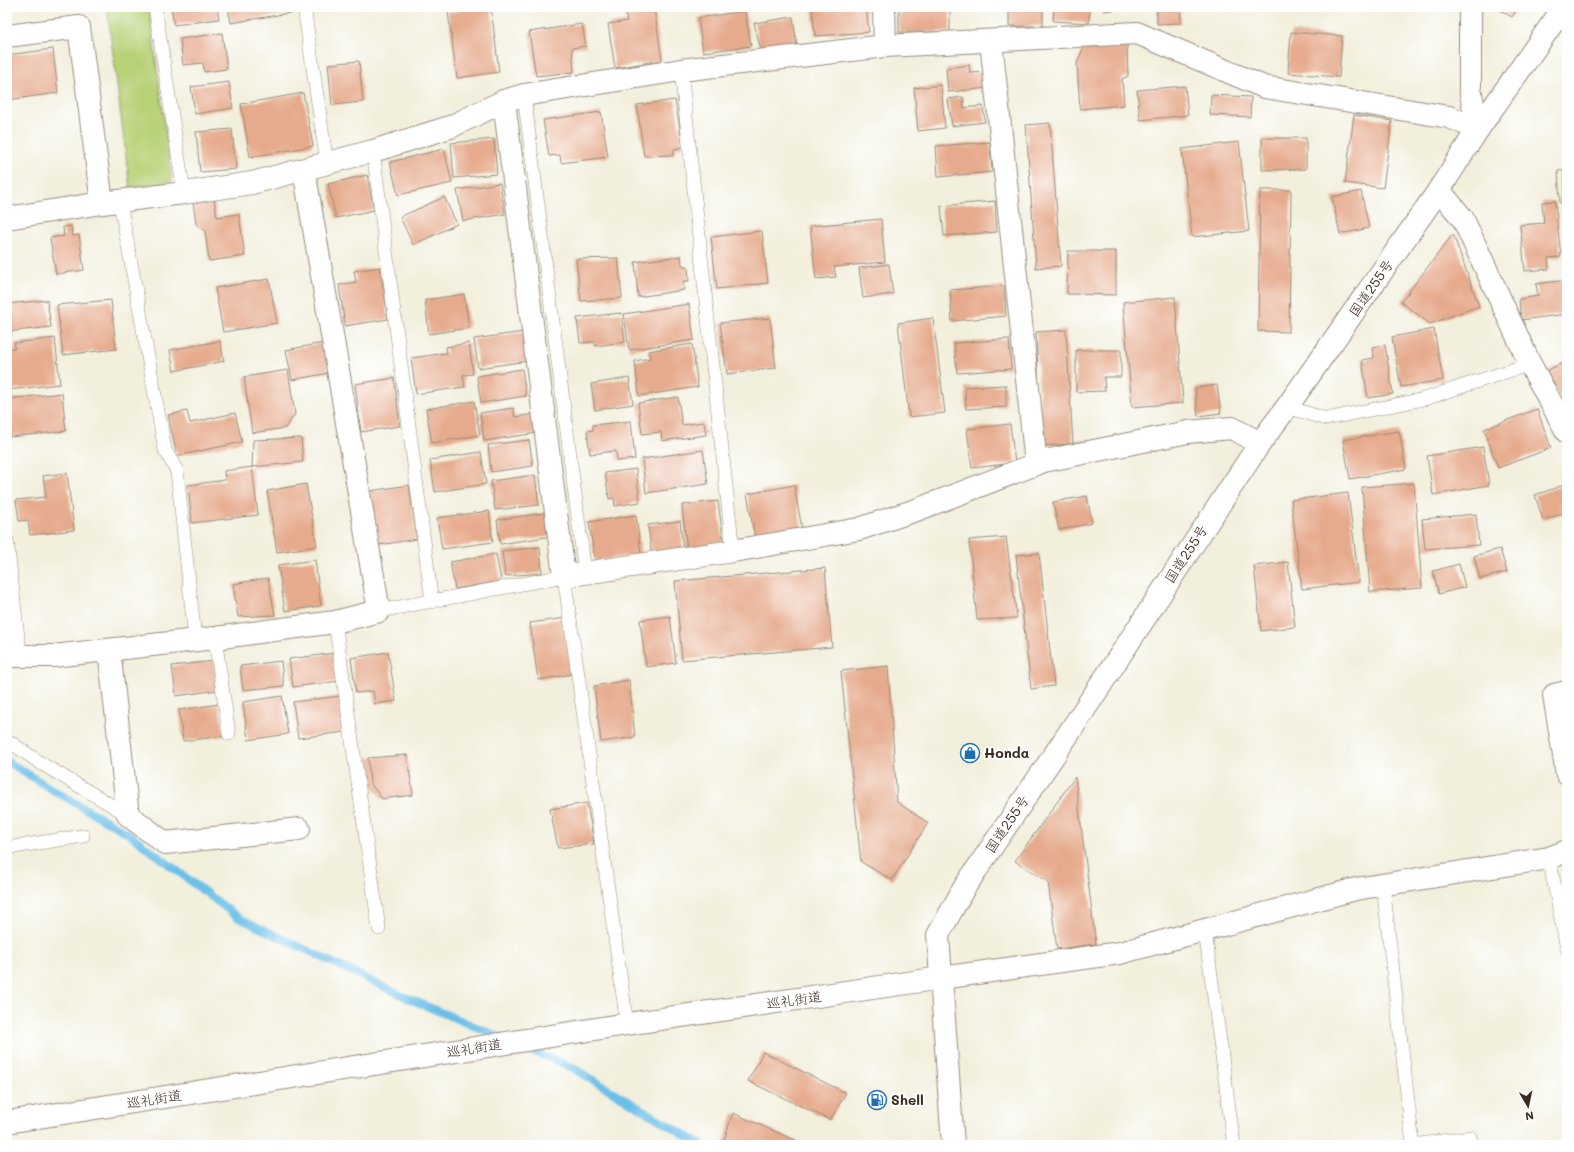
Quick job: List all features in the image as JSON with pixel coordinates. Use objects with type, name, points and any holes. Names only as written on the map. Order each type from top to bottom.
[{"type":"main road","points":[[884,7],[885,46]]},
{"type":"main road","points":[[1470,7],[1470,89],[1478,129]]},
{"type":"main road","name":"国道255号","points":[[953,1145],[938,935],[964,888],[1260,443],[1287,407],[1439,190],[1478,129],[1564,7]]},
{"type":"main road","points":[[7,36],[79,27],[111,202]]},
{"type":"main road","points":[[7,218],[111,202],[184,194],[252,183],[373,151],[450,127],[514,98],[681,70],[885,46],[1137,33],[1264,87],[1449,117],[1478,129]]},
{"type":"main road","points":[[991,41],[1036,464]]},
{"type":"main road","points":[[514,98],[575,574],[733,551],[859,529],[919,509],[1036,464],[1074,455],[1203,431],[1232,428],[1260,443]]},
{"type":"main road","points":[[14,656],[53,656],[109,650],[335,622],[378,611],[304,170]]},
{"type":"main road","points":[[1439,190],[1463,219],[1530,364],[1567,432]]},
{"type":"main road","points":[[109,650],[128,815],[165,844],[299,829]]},
{"type":"main road","points":[[1567,692],[1554,695],[1567,774]]},
{"type":"main road","name":"巡礼街道","points":[[7,1122],[627,1024],[1120,953],[1356,889],[1558,854]]},
{"type":"lane","points":[[155,7],[184,194]]},
{"type":"lane","points":[[304,7],[327,164]]},
{"type":"lane","points":[[681,70],[733,551]]},
{"type":"lane","points":[[373,151],[432,602]]},
{"type":"lane","points":[[111,202],[165,450],[177,471],[205,638],[230,734]]},
{"type":"lane","points":[[1287,407],[1326,419],[1424,399],[1530,364]]},
{"type":"lane","points":[[7,541],[14,656]]},
{"type":"lane","points":[[378,611],[575,574],[627,1024]]},
{"type":"lane","points":[[335,622],[379,929]]},
{"type":"lane","points":[[7,740],[42,764],[128,815]]},
{"type":"lane","points":[[7,848],[83,836]]},
{"type":"lane","points":[[1558,854],[1567,949]]},
{"type":"lane","points":[[1383,885],[1414,1145],[1470,1137],[1472,1145]]},
{"type":"lane","points":[[1205,931],[1234,1145]]},
{"type":"green space","points":[[107,7],[149,7],[172,181],[130,188]]},
{"type":"building","points":[[171,7],[217,7],[219,19],[174,25]]},
{"type":"building","points":[[228,7],[294,7],[295,12],[231,23]]},
{"type":"building","points":[[491,7],[499,72],[457,78],[448,12]]},
{"type":"building","points":[[757,7],[784,7],[779,9],[757,9]]},
{"type":"building","points":[[812,7],[866,7],[869,32],[815,36]]},
{"type":"building","points":[[899,7],[950,7],[950,32],[899,32]]},
{"type":"building","points":[[1009,7],[1043,7],[1043,26],[1009,26]]},
{"type":"building","points":[[1054,7],[1090,7],[1089,23],[1053,21]]},
{"type":"building","points":[[1104,7],[1120,7],[1121,9],[1104,11]]},
{"type":"building","points":[[1157,7],[1180,7],[1181,23],[1157,24]]},
{"type":"building","points":[[1495,7],[1518,7],[1512,17]]},
{"type":"building","points":[[654,8],[662,60],[615,68],[608,24],[627,21],[625,12]]},
{"type":"building","points":[[745,11],[751,46],[703,52],[698,18]]},
{"type":"building","points":[[793,17],[797,47],[766,51],[760,47],[754,23]]},
{"type":"building","points":[[582,24],[586,46],[572,48],[574,72],[536,76],[529,32]]},
{"type":"building","points":[[1291,32],[1342,36],[1339,77],[1288,73]]},
{"type":"building","points":[[222,33],[227,69],[204,72],[203,63],[183,65],[180,39]]},
{"type":"building","points":[[1127,43],[1128,76],[1122,79],[1124,105],[1080,109],[1077,63],[1085,44]]},
{"type":"building","points":[[53,49],[58,93],[7,100],[7,55]]},
{"type":"building","points":[[359,61],[363,102],[332,105],[328,64]]},
{"type":"building","points":[[969,65],[970,73],[988,72],[989,88],[948,92],[946,68]]},
{"type":"building","points":[[229,82],[233,108],[195,114],[191,87]]},
{"type":"building","points":[[941,85],[945,128],[918,131],[914,88]]},
{"type":"building","points":[[1185,86],[1188,115],[1140,120],[1137,90]]},
{"type":"building","points":[[303,93],[313,146],[250,157],[241,104]]},
{"type":"building","points":[[1211,95],[1251,97],[1250,117],[1210,115]]},
{"type":"building","points":[[963,97],[964,108],[983,106],[985,122],[952,126],[948,99]]},
{"type":"building","points":[[675,100],[683,147],[674,149],[674,155],[644,156],[637,105]]},
{"type":"building","points":[[601,112],[608,157],[561,163],[560,155],[549,156],[543,120]]},
{"type":"building","points":[[1354,115],[1392,121],[1383,188],[1345,183]]},
{"type":"building","points":[[1050,123],[1061,266],[1036,268],[1026,125]]},
{"type":"building","points":[[232,129],[236,169],[200,172],[196,132]]},
{"type":"building","points":[[1262,138],[1306,138],[1306,169],[1262,170]]},
{"type":"building","points":[[494,139],[497,174],[454,178],[451,143]]},
{"type":"building","points":[[990,142],[992,172],[938,177],[936,146]]},
{"type":"building","points":[[1239,142],[1249,231],[1192,237],[1182,149]]},
{"type":"building","points":[[444,149],[452,183],[398,195],[390,162]]},
{"type":"building","points":[[1567,170],[1567,203],[1560,203],[1558,171]]},
{"type":"building","points":[[367,175],[374,210],[336,218],[328,184]]},
{"type":"building","points":[[500,183],[505,214],[463,221],[457,190]]},
{"type":"building","points":[[1260,190],[1291,190],[1289,332],[1258,331]]},
{"type":"building","points":[[1361,191],[1369,228],[1340,234],[1332,197]]},
{"type":"building","points":[[444,197],[457,224],[413,245],[400,217]]},
{"type":"building","points":[[214,198],[217,217],[239,214],[245,256],[209,261],[205,231],[196,224],[193,201]]},
{"type":"building","points":[[995,201],[997,232],[944,236],[941,206]]},
{"type":"building","points":[[1555,201],[1561,257],[1548,258],[1549,269],[1525,271],[1520,225],[1544,223],[1542,202]]},
{"type":"building","points":[[881,219],[885,262],[834,267],[836,277],[816,279],[810,226]]},
{"type":"building","points":[[71,226],[72,236],[79,235],[84,270],[56,274],[50,238],[64,236],[63,227]]},
{"type":"building","points":[[762,231],[768,283],[717,289],[711,237]]},
{"type":"building","points":[[1453,234],[1479,306],[1430,324],[1401,302]]},
{"type":"building","points":[[1068,251],[1116,251],[1116,295],[1067,294]]},
{"type":"building","points":[[681,256],[682,265],[688,267],[689,281],[683,281],[684,290],[638,297],[635,262]]},
{"type":"building","points":[[618,258],[622,298],[581,301],[576,259]]},
{"type":"building","points":[[889,264],[893,294],[863,298],[859,268]]},
{"type":"building","points":[[380,267],[388,319],[345,326],[339,285],[356,282],[354,271]]},
{"type":"building","points":[[269,279],[277,323],[223,332],[215,288]]},
{"type":"building","points":[[1567,280],[1567,314],[1521,320],[1519,299],[1538,296],[1536,284]]},
{"type":"building","points":[[1004,286],[1006,316],[952,321],[950,290]]},
{"type":"building","points":[[464,294],[469,328],[429,334],[425,300]]},
{"type":"building","points":[[1175,297],[1183,403],[1132,407],[1123,302]]},
{"type":"building","points":[[47,300],[51,327],[7,332],[7,304]]},
{"type":"building","points":[[111,300],[116,349],[63,355],[57,305]]},
{"type":"building","points":[[689,304],[694,340],[629,350],[624,314]]},
{"type":"building","points":[[621,313],[625,342],[595,346],[595,342],[580,343],[577,318]]},
{"type":"building","points":[[770,318],[776,368],[727,374],[720,323]]},
{"type":"building","points":[[933,318],[945,413],[909,417],[898,323]]},
{"type":"building","points":[[1434,329],[1443,380],[1401,387],[1392,337]]},
{"type":"building","points":[[1066,330],[1073,444],[1042,446],[1036,332]]},
{"type":"building","points":[[524,332],[528,361],[478,368],[474,339]]},
{"type":"building","points":[[55,338],[60,384],[7,390],[7,349],[15,348],[14,343]]},
{"type":"building","points":[[1009,339],[1011,369],[957,373],[954,343]]},
{"type":"building","points":[[220,341],[224,361],[174,371],[170,350]]},
{"type":"building","points":[[323,343],[329,373],[292,380],[286,350]]},
{"type":"building","points":[[469,343],[473,374],[463,375],[465,387],[416,394],[411,358],[447,353],[446,347]]},
{"type":"building","points":[[692,344],[698,387],[639,396],[635,361],[650,358],[648,351]]},
{"type":"building","points":[[1385,345],[1393,394],[1368,398],[1362,360],[1374,358],[1372,347]]},
{"type":"building","points":[[1076,350],[1121,350],[1121,377],[1104,377],[1105,391],[1076,392]]},
{"type":"building","points":[[1567,361],[1567,412],[1546,371]]},
{"type":"building","points":[[522,369],[526,396],[481,403],[477,376]]},
{"type":"building","points":[[288,370],[295,414],[285,428],[252,433],[244,377]]},
{"type":"building","points":[[394,378],[400,426],[361,432],[355,384]]},
{"type":"building","points":[[629,378],[633,404],[595,410],[591,384]]},
{"type":"building","points":[[1006,385],[1006,407],[966,409],[965,387]]},
{"type":"building","points":[[1217,385],[1221,413],[1198,416],[1195,388]]},
{"type":"building","points":[[62,393],[66,431],[10,437],[7,399]]},
{"type":"building","points":[[678,397],[682,425],[704,422],[706,435],[662,441],[661,432],[642,434],[638,403]]},
{"type":"building","points":[[474,401],[480,435],[432,443],[426,409]]},
{"type":"building","points":[[513,408],[515,417],[534,414],[537,433],[484,441],[480,413]]},
{"type":"building","points":[[1537,409],[1551,448],[1498,468],[1484,429]]},
{"type":"building","points":[[187,411],[190,423],[235,413],[242,442],[177,456],[168,415]]},
{"type":"building","points":[[631,421],[635,459],[617,461],[616,451],[590,454],[587,431],[593,430],[593,425]]},
{"type":"building","points":[[1010,424],[1015,463],[972,468],[967,429]]},
{"type":"building","points":[[1399,431],[1406,469],[1350,479],[1343,440]]},
{"type":"building","points":[[301,438],[303,462],[252,467],[253,440]]},
{"type":"building","points":[[529,440],[533,466],[491,472],[488,445]]},
{"type":"building","points":[[1483,447],[1489,485],[1433,495],[1427,456]]},
{"type":"building","points":[[703,450],[708,484],[646,493],[642,459]]},
{"type":"building","points":[[481,452],[486,484],[435,492],[430,460]]},
{"type":"building","points":[[252,467],[258,515],[192,523],[188,485],[225,480],[224,471]]},
{"type":"building","points":[[636,469],[640,502],[615,506],[614,498],[609,499],[605,473]]},
{"type":"building","points":[[67,473],[74,530],[30,535],[28,520],[19,521],[16,500],[46,497],[43,476]]},
{"type":"building","points":[[535,475],[539,505],[495,510],[491,481]]},
{"type":"building","points":[[1414,483],[1422,588],[1370,592],[1362,487]]},
{"type":"building","points":[[306,484],[317,546],[277,552],[267,491]]},
{"type":"building","points":[[1567,484],[1567,512],[1543,520],[1535,495]]},
{"type":"building","points":[[409,485],[417,539],[379,545],[370,491]]},
{"type":"building","points":[[794,485],[802,529],[755,538],[747,494]]},
{"type":"building","points":[[1348,493],[1359,582],[1302,589],[1291,500]]},
{"type":"building","points":[[1087,496],[1092,523],[1059,530],[1053,502]]},
{"type":"building","points":[[718,501],[724,546],[687,551],[682,505]]},
{"type":"building","points":[[489,511],[493,542],[442,549],[437,518]]},
{"type":"building","points":[[549,512],[553,536],[500,544],[497,520]]},
{"type":"building","points":[[1476,514],[1479,545],[1425,549],[1422,519]]},
{"type":"building","points":[[636,515],[641,554],[595,561],[589,522]]},
{"type":"building","points":[[680,521],[683,549],[652,559],[648,525]]},
{"type":"building","points":[[1006,537],[1017,618],[977,620],[969,540]]},
{"type":"building","points":[[540,547],[542,573],[505,576],[502,551]]},
{"type":"building","points":[[1500,549],[1507,572],[1480,579],[1474,556]]},
{"type":"building","points":[[1039,553],[1054,686],[1031,689],[1016,555]]},
{"type":"building","points":[[496,554],[501,581],[455,589],[450,562]]},
{"type":"building","points":[[315,560],[321,606],[285,611],[278,565]]},
{"type":"building","points":[[1288,562],[1295,627],[1261,631],[1254,566]]},
{"type":"building","points":[[1459,564],[1465,587],[1439,594],[1433,571]]},
{"type":"building","points":[[825,568],[832,647],[682,660],[675,581]]},
{"type":"building","points":[[268,578],[275,615],[238,617],[233,584]]},
{"type":"building","points":[[670,616],[676,663],[646,667],[640,620]]},
{"type":"building","points":[[566,618],[573,674],[538,680],[530,623]]},
{"type":"building","points":[[388,652],[396,701],[375,704],[373,691],[356,693],[351,658]]},
{"type":"building","points":[[335,653],[339,681],[293,687],[289,659]]},
{"type":"building","points":[[214,661],[218,690],[176,696],[172,666]]},
{"type":"building","points":[[281,661],[284,686],[243,690],[240,666]]},
{"type":"building","points":[[888,666],[897,802],[928,823],[892,880],[861,862],[841,671]]},
{"type":"building","points":[[629,680],[635,737],[601,742],[594,686]]},
{"type":"building","points":[[282,696],[288,734],[248,740],[243,702]]},
{"type":"building","points":[[340,696],[345,732],[298,738],[293,702]]},
{"type":"building","points":[[219,704],[224,736],[183,741],[179,710]]},
{"type":"building","points":[[407,755],[413,795],[382,799],[370,783],[368,758]]},
{"type":"building","points":[[1075,777],[1096,944],[1057,949],[1048,882],[1015,861]]},
{"type":"building","points":[[587,803],[594,844],[558,848],[550,809]]},
{"type":"building","points":[[763,1052],[846,1093],[830,1120],[748,1081]]},
{"type":"building","points":[[733,1113],[806,1145],[728,1145],[723,1143]]},
{"type":"waterway","points":[[7,761],[53,790],[129,834],[239,918],[405,997],[502,1038]]},
{"type":"waterway","points":[[520,1046],[573,1068],[702,1145]]},
{"type":"place","name":"Honda","points":[[970,753]]},
{"type":"place","name":"Shell","points":[[877,1100]]}]
